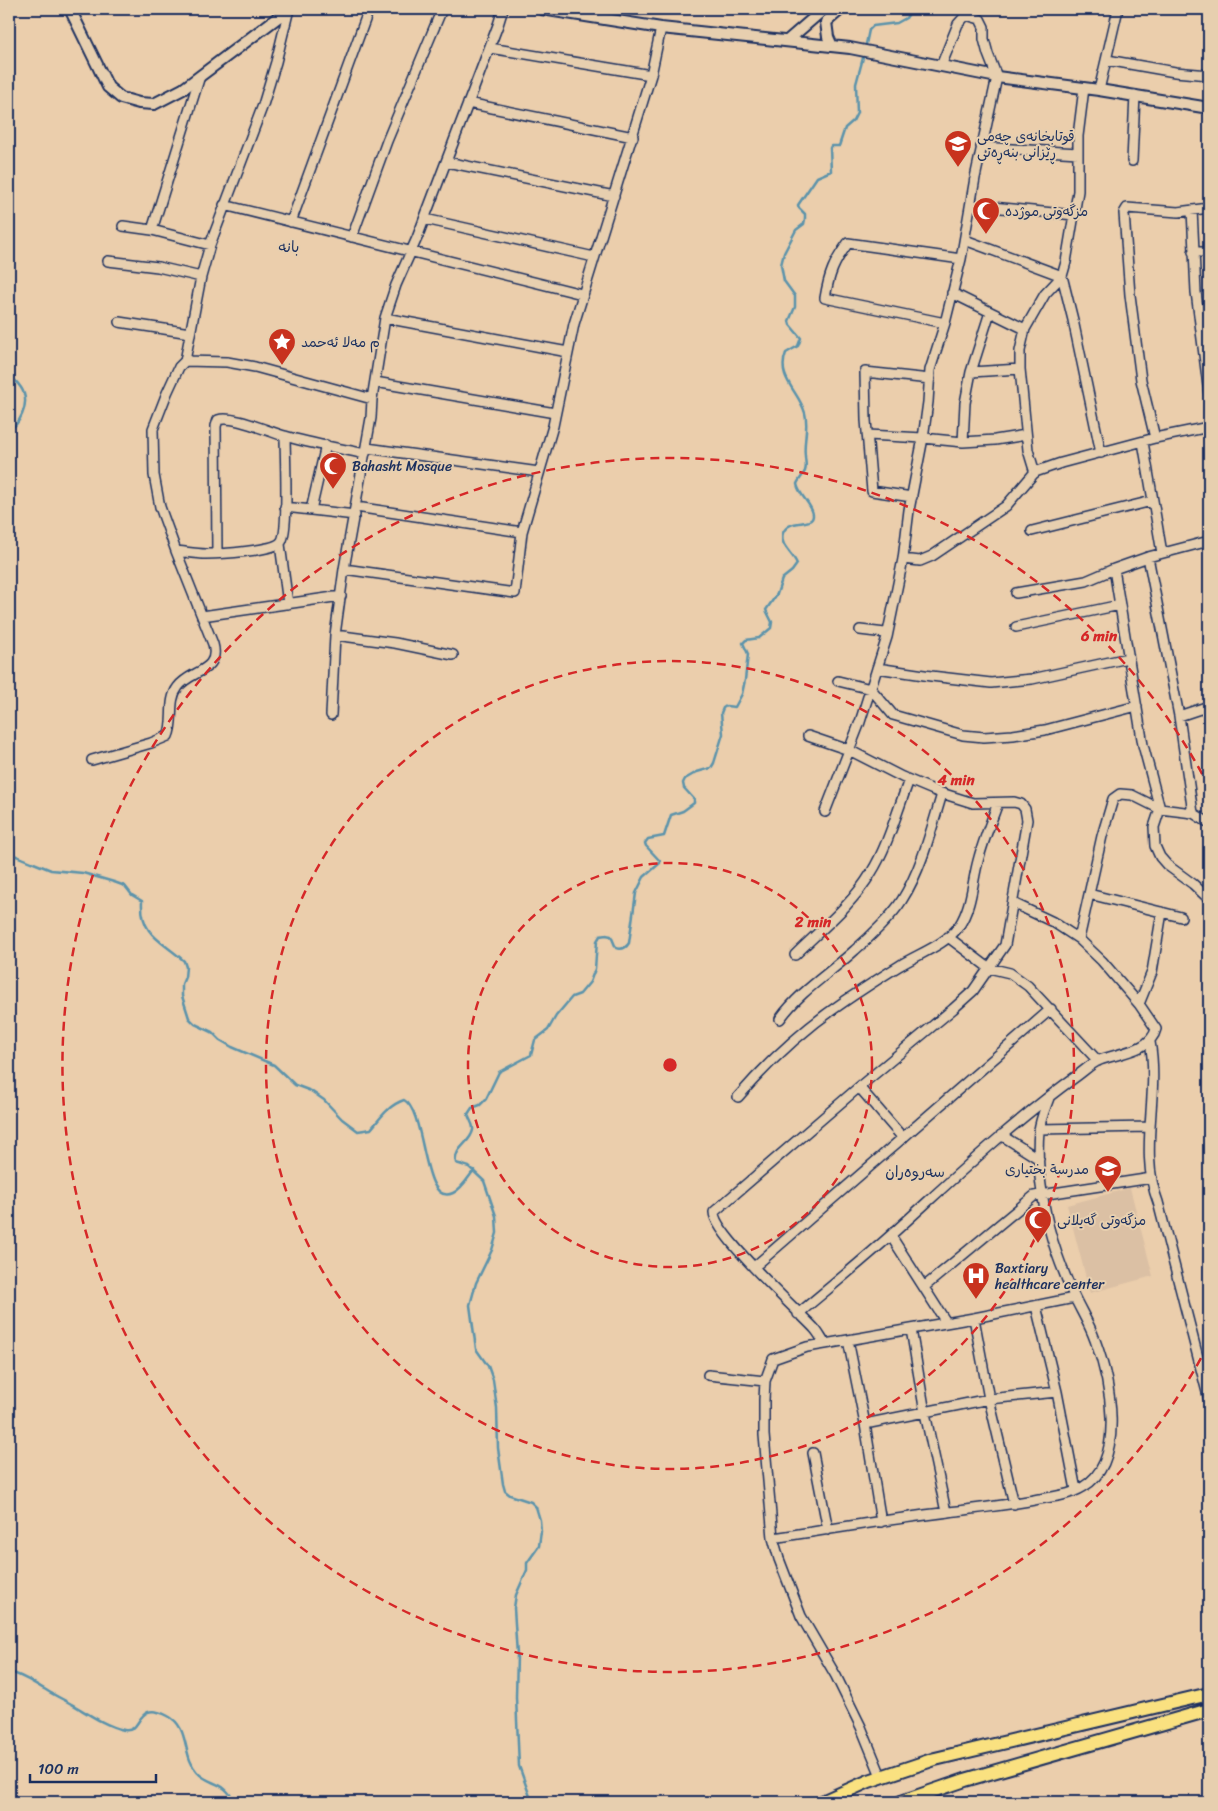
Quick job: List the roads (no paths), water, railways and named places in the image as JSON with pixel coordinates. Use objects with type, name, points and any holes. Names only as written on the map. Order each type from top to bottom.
[{"type":"main road","points":[[822,1802],[881,1776],[935,1759],[1209,1694]]},
{"type":"main road","points":[[902,1802],[965,1780],[1204,1712],[1196,1697]]},
{"type":"street","points":[[70,9],[108,87],[121,98],[139,103],[154,104],[182,89],[289,9]]},
{"type":"street","points":[[92,760],[151,743],[168,736],[171,730],[174,694],[178,686],[209,665],[214,659],[215,653],[202,616],[160,507],[154,475],[153,429],[179,367],[185,361],[201,278],[210,246],[263,105],[289,9]]},
{"type":"street","points":[[291,222],[369,9]]},
{"type":"street","points":[[352,237],[387,141],[442,9]]},
{"type":"street","points":[[331,715],[335,635],[344,569],[366,451],[385,318],[396,285],[425,219],[503,9]]},
{"type":"street","points":[[542,9],[559,10],[661,28],[832,46],[997,77],[1099,90],[1209,108]]},
{"type":"street","points":[[787,42],[826,12],[841,9]]},
{"type":"street","points":[[1099,90],[1118,9]]},
{"type":"street","points":[[826,12],[826,30],[832,46]]},
{"type":"street","points":[[825,812],[871,689],[887,637],[903,559],[935,352],[945,323],[966,240],[981,148],[997,77],[986,47],[984,26],[980,18],[966,15],[958,24],[941,66]]},
{"type":"street","points":[[344,569],[515,593],[522,532],[555,414],[582,294],[651,75],[661,28]]},
{"type":"street","points":[[490,48],[651,75]]},
{"type":"street","points":[[1107,60],[1175,72],[1209,75]]},
{"type":"street","points":[[152,230],[200,76]]},
{"type":"street","points":[[1035,473],[1028,450],[1026,435],[1020,351],[1025,330],[1046,294],[1062,276],[1066,262],[1078,191],[1078,136],[1084,88]]},
{"type":"street","points":[[1132,161],[1135,96]]},
{"type":"street","points":[[468,104],[632,137]]},
{"type":"street","points":[[981,148],[1078,154]]},
{"type":"street","points":[[446,162],[614,196]]},
{"type":"street","points":[[224,205],[582,294]]},
{"type":"street","points":[[971,205],[1074,215]]},
{"type":"street","points":[[1155,438],[1141,380],[1130,296],[1124,213],[1127,208],[1178,212],[1209,208]]},
{"type":"street","points":[[1192,210],[1196,292],[1209,394]]},
{"type":"street","points":[[425,219],[594,257]]},
{"type":"street","points":[[123,226],[152,230],[210,246]]},
{"type":"street","points":[[966,240],[1062,276]]},
{"type":"street","points":[[945,323],[826,298],[828,280],[833,265],[848,243],[961,259]]},
{"type":"street","points":[[1194,252],[1209,252]]},
{"type":"street","points":[[108,260],[158,267],[201,278]]},
{"type":"street","points":[[1062,276],[1074,320],[1101,453]]},
{"type":"street","points":[[952,293],[1025,330]]},
{"type":"street","points":[[963,442],[971,372],[990,312]]},
{"type":"street","points":[[385,318],[568,352]]},
{"type":"street","points":[[119,322],[190,333]]},
{"type":"street","points":[[185,361],[227,362],[255,367],[372,399]]},
{"type":"street","points":[[971,372],[1020,369]]},
{"type":"street","points":[[912,497],[872,491],[865,372],[930,379]]},
{"type":"street","points":[[375,382],[555,414]]},
{"type":"street","points":[[217,553],[216,426],[218,420],[224,418],[326,446],[539,472]]},
{"type":"street","points":[[903,559],[920,561],[932,556],[1006,506],[1035,473],[1061,463],[1155,438],[1209,427]]},
{"type":"street","points":[[868,435],[963,442],[995,440],[1026,435]]},
{"type":"street","points":[[176,551],[205,554],[261,549],[280,544],[283,540],[286,507],[285,436]]},
{"type":"street","points":[[1143,442],[1162,554]]},
{"type":"street","points":[[311,510],[326,446]]},
{"type":"street","points":[[1032,531],[1152,500]]},
{"type":"street","points":[[286,507],[311,510],[356,511],[522,532]]},
{"type":"street","points":[[1016,593],[1086,582],[1114,569],[1209,541]]},
{"type":"street","points":[[280,544],[288,604]]},
{"type":"street","points":[[1148,558],[1179,716],[1192,813]]},
{"type":"street","points":[[1114,569],[1136,706],[1160,809],[1154,827],[1155,846],[1166,865],[1209,899]]},
{"type":"street","points":[[202,616],[341,596]]},
{"type":"street","points":[[1016,627],[1120,605]]},
{"type":"street","points":[[860,630],[885,633],[887,637]]},
{"type":"street","points":[[335,635],[396,643],[453,655]]},
{"type":"street","points":[[878,668],[991,683],[1032,678],[1128,658]]},
{"type":"street","points":[[838,681],[871,689],[894,715],[964,735],[984,737],[1045,730],[1136,706]]},
{"type":"street","points":[[1179,716],[1209,706]]},
{"type":"street","points":[[808,736],[849,750],[942,794],[973,803],[1014,802],[1021,804],[1027,820],[1005,945],[973,991],[714,1212],[714,1216],[726,1236],[798,1314],[815,1329],[825,1344]]},
{"type":"street","points":[[795,955],[857,894],[872,872],[909,780]]},
{"type":"street","points":[[780,1019],[789,1007],[855,950],[901,902],[919,866],[942,794]]},
{"type":"street","points":[[1078,939],[1102,836],[1113,799],[1120,794],[1132,795],[1160,809],[1192,813],[1209,823]]},
{"type":"street","points":[[738,1097],[762,1069],[792,1041],[835,1008],[898,966],[942,941],[958,928],[968,909],[982,844],[998,803]]},
{"type":"street","points":[[1089,894],[1181,917]]},
{"type":"street","points":[[798,1314],[890,1236],[1001,1135],[1098,1061],[1133,1050],[1150,1042],[1155,1036],[1156,1029],[1139,1004],[1102,961],[1078,939],[1053,922],[1013,903]]},
{"type":"street","points":[[1139,1004],[1152,972],[1162,912]]},
{"type":"street","points":[[948,936],[969,955],[989,968],[1010,973],[1028,986],[1098,1061]]},
{"type":"street","points":[[754,1267],[1051,1009]]},
{"type":"street","points":[[1150,1042],[1153,1072],[1150,1166],[1209,1400]]},
{"type":"street","points":[[859,1087],[903,1138]]},
{"type":"street","points":[[773,1538],[946,1512],[1014,1504],[1063,1495],[1082,1488],[1094,1479],[1102,1468],[1109,1450],[1111,1420],[1104,1368],[1095,1340],[1074,1298],[1060,1264],[1049,1228],[1043,1194],[1039,1159],[1039,1129],[1049,1098]]},
{"type":"street","points":[[1039,1129],[1150,1127]]},
{"type":"street","points":[[1001,1135],[1039,1159]]},
{"type":"street","points":[[924,1286],[1034,1196],[1152,1178]]},
{"type":"street","points":[[890,1236],[946,1322]]},
{"type":"street","points":[[881,1776],[861,1727],[836,1676],[802,1616],[779,1559],[773,1538],[764,1435],[765,1381],[773,1359],[807,1347],[974,1318],[1074,1298]]},
{"type":"street","points":[[1036,1306],[1057,1392],[1076,1490]]},
{"type":"street","points":[[974,1318],[988,1399],[1014,1504]]},
{"type":"street","points":[[911,1329],[925,1413],[946,1512]]},
{"type":"street","points":[[848,1340],[865,1424],[880,1522]]},
{"type":"street","points":[[708,1375],[765,1381]]},
{"type":"street","points":[[865,1424],[988,1399],[1057,1392]]},
{"type":"street","points":[[813,1453],[828,1530]]},
{"type":"waterway","points":[[865,49],[869,30],[873,26],[897,23],[906,18],[912,9]]},
{"type":"waterway","points":[[532,1802],[519,1766],[516,1697],[517,1655],[514,1608],[516,1595],[527,1570],[527,1563],[539,1546],[540,1520],[536,1507],[531,1502],[510,1495],[505,1491],[503,1484],[498,1448],[497,1408],[493,1380],[488,1366],[476,1349],[470,1305],[476,1283],[492,1250],[497,1233],[496,1216],[484,1181],[469,1167],[456,1163],[456,1158],[457,1153],[472,1135],[473,1126],[468,1114],[472,1108],[480,1105],[486,1099],[499,1072],[531,1055],[535,1040],[548,1030],[556,1016],[572,997],[580,994],[590,982],[595,969],[597,941],[600,936],[611,936],[618,949],[624,948],[629,943],[636,893],[644,877],[660,863],[645,843],[648,839],[664,836],[671,815],[683,811],[694,803],[694,799],[684,788],[683,783],[685,779],[697,772],[711,768],[714,763],[723,734],[721,713],[723,708],[726,706],[735,707],[742,694],[748,654],[743,643],[746,640],[759,638],[771,628],[772,622],[766,610],[777,594],[782,579],[797,564],[783,542],[783,533],[790,525],[809,521],[813,515],[797,484],[806,467],[806,419],[802,405],[786,377],[784,362],[786,353],[798,346],[801,338],[790,325],[789,321],[795,307],[795,296],[784,281],[781,265],[784,253],[796,230],[804,224],[805,214],[798,205],[817,177],[831,171],[830,148],[831,146],[839,146],[845,128],[853,121],[857,113],[856,84],[864,54]]},
{"type":"waterway","points":[[9,283],[14,292],[9,302]]},
{"type":"waterway","points":[[9,374],[22,388],[25,399],[20,419],[9,430]]},
{"type":"waterway","points":[[9,853],[51,870],[83,873],[125,886],[132,895],[142,901],[142,913],[154,937],[184,961],[186,967],[182,984],[182,996],[189,1018],[195,1024],[212,1032],[220,1040],[232,1047],[274,1065],[295,1085],[311,1091],[324,1100],[342,1119],[358,1131],[371,1129],[390,1108],[404,1100],[411,1108],[417,1122],[429,1173],[435,1186],[443,1194],[453,1193],[459,1189],[474,1170]]},
{"type":"waterway","points":[[9,1672],[23,1677],[118,1729],[130,1730],[145,1714],[150,1712],[157,1712],[168,1716],[180,1727],[189,1758],[197,1772],[207,1780],[226,1790],[234,1802]]},
{"type":"place","name":"قوتابخانەی چەمی ڕێزانی بنەڕەتی","points":[[958,168]]},
{"type":"place","name":"مزگەوتی موژدە","points":[[986,235]]},
{"type":"place","name":"م مەلا ئەحمد","points":[[282,366]]},
{"type":"place","name":"Bahasht Mosque","points":[[333,490]]},
{"type":"place","name":"مدرسة بختيارى","points":[[1108,1193]]},
{"type":"place","name":"مزگەوتی گەیلانی","points":[[1038,1244]]},
{"type":"place","name":"Baxtiary healthcare center","points":[[976,1300]]},
{"type":"district","name":"بانە","points":[[289,247]]},
{"type":"district","name":"سەروەران","points":[[915,1172]]}]
